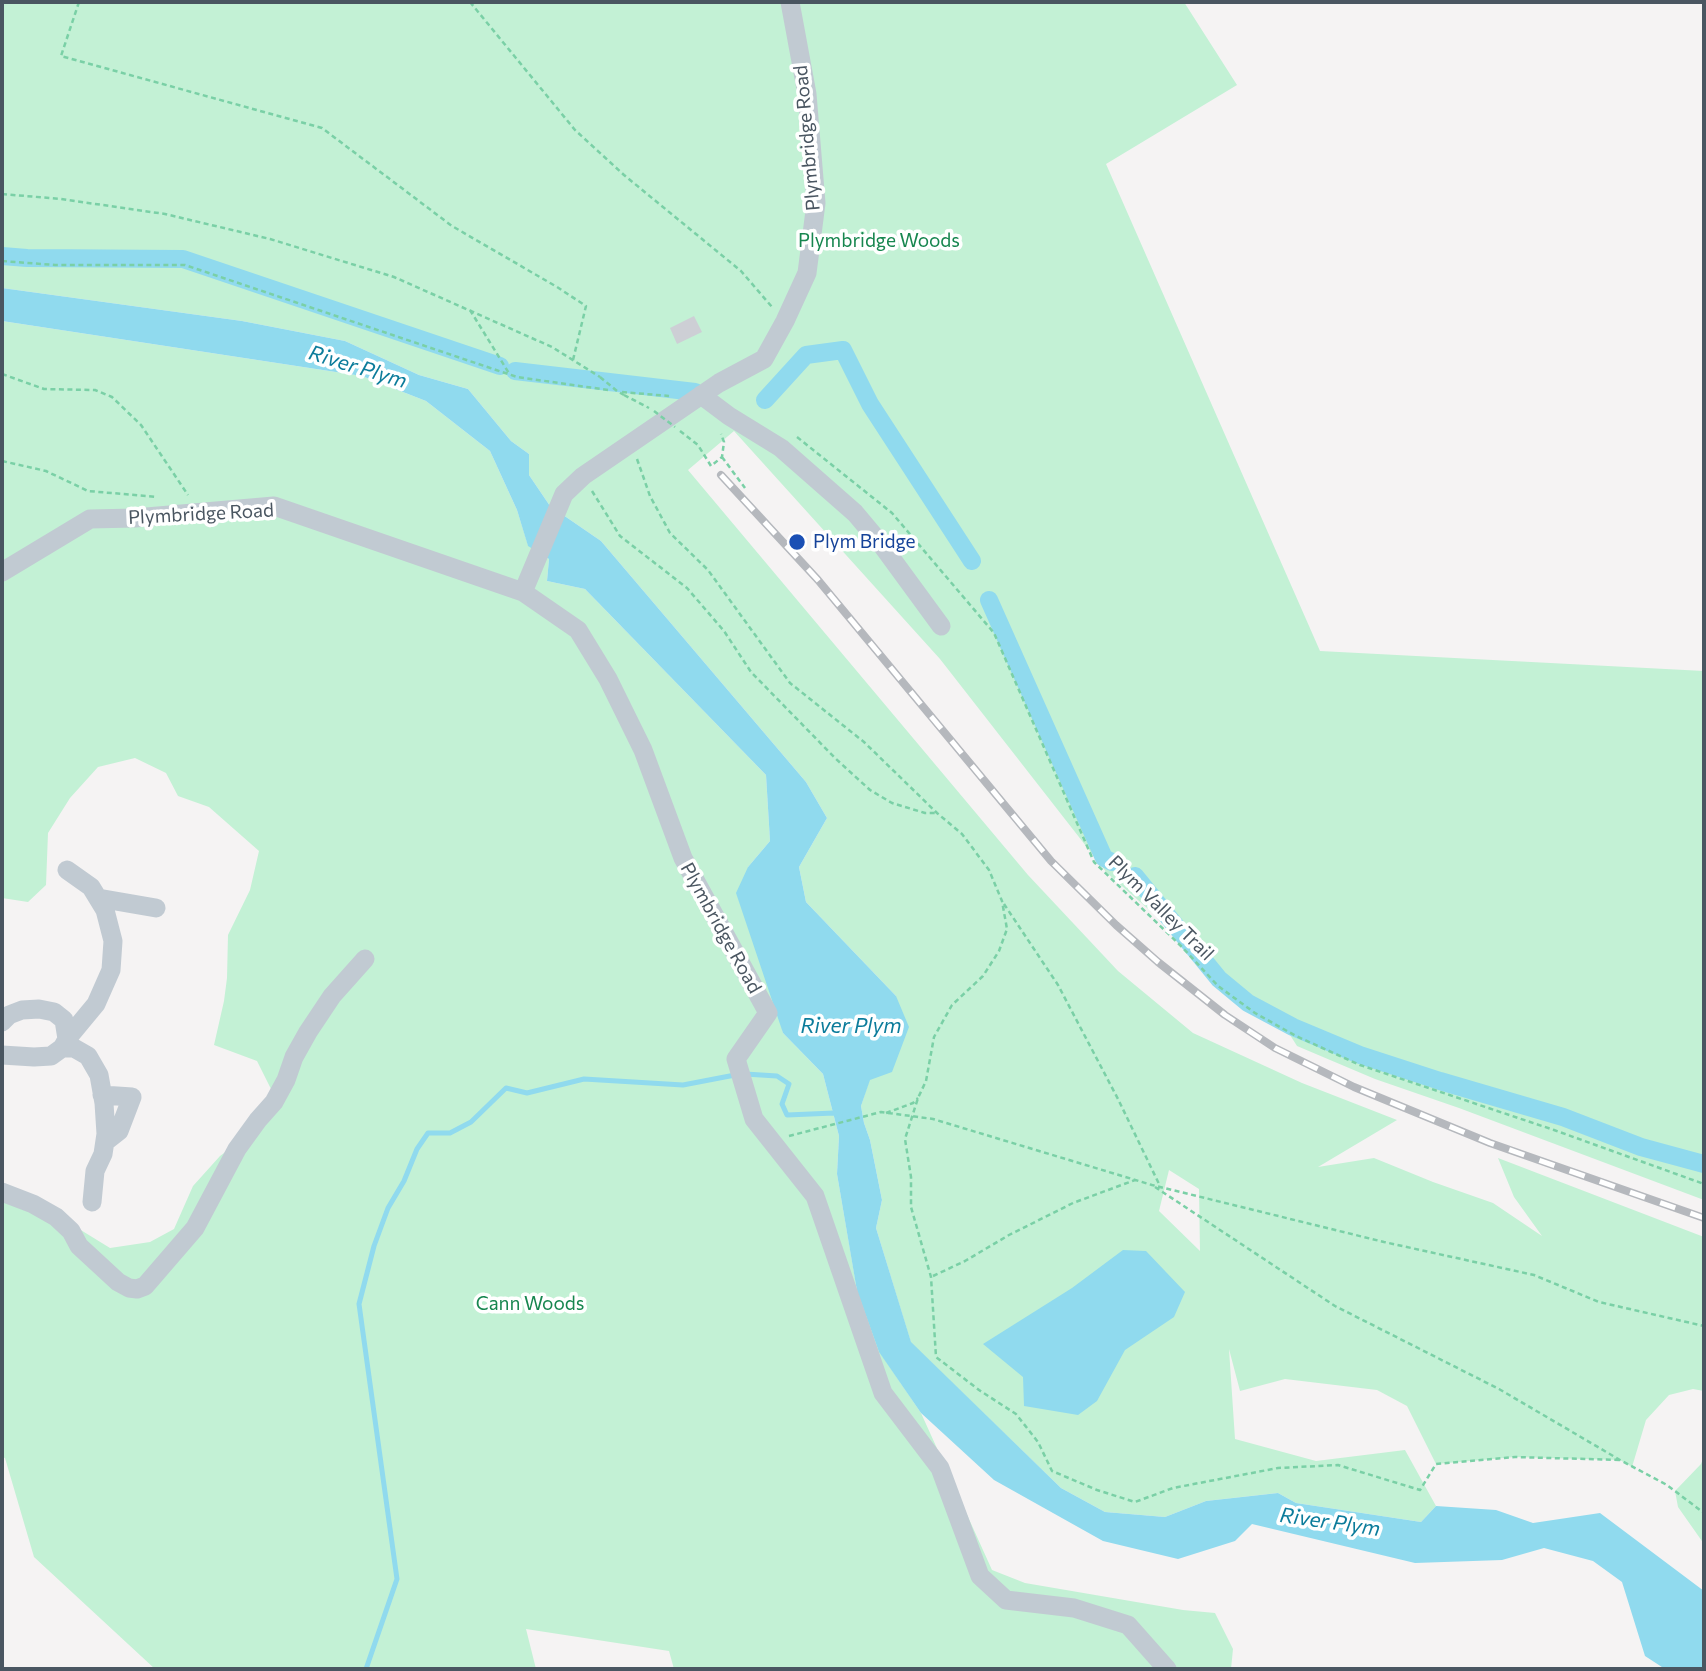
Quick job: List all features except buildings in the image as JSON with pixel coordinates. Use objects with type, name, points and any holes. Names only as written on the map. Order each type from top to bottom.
[{"type":"street","name":"Plymbridge Road","points":[[523,592],[564,494],[583,476],[701,395],[764,359],[785,321],[807,272],[816,203],[807,94],[790,2]]},
{"type":"street","points":[[701,395],[781,448],[855,513],[941,626]]},
{"type":"street","name":"Plymbridge Road","points":[[2,572],[90,519],[135,518],[274,506],[523,592],[552,619],[578,630],[608,679],[643,750],[683,858],[768,1013],[736,1059],[754,1119],[815,1196],[883,1393],[940,1468],[980,1576],[1006,1600],[1074,1608],[1128,1625],[1167,1669]]},
{"type":"street","points":[[2,1055],[51,1056],[96,1004],[111,970],[113,941],[105,910],[91,887],[67,870]]},
{"type":"street","points":[[98,898],[156,908]]},
{"type":"street","points":[[2,1192],[33,1204],[56,1217],[71,1231],[79,1246],[118,1282],[129,1288],[145,1286],[195,1228],[237,1149],[274,1101],[308,1032],[331,996],[365,959]]},
{"type":"street","points":[[2,1022],[9,1015],[22,1010],[54,1012],[64,1020],[64,1044]]},
{"type":"street","points":[[64,1044],[88,1056],[99,1075],[107,1134],[103,1154],[95,1171],[92,1202]]},
{"type":"street","points":[[102,1095],[132,1097],[119,1131],[105,1142]]},
{"type":"path","points":[[79,2],[61,55],[322,128],[452,226],[557,286],[586,306],[573,360]]},
{"type":"path","points":[[470,2],[575,130],[624,175],[741,271],[785,321]]},
{"type":"path","points":[[2,194],[165,214],[270,239],[394,277],[552,347],[617,391],[654,411],[698,445],[711,466],[722,457],[724,442],[718,425],[729,416]]},
{"type":"path","points":[[2,261],[55,265],[185,265],[510,375],[608,390]]},
{"type":"path","points":[[470,310],[510,375]]},
{"type":"path","points":[[2,374],[44,389],[94,390],[113,397],[141,425],[199,513]]},
{"type":"path","points":[[623,394],[670,396]]},
{"type":"path","name":"Plym Valley Trail","points":[[790,433],[801,438],[892,513],[995,633],[1094,862],[1182,947],[1218,986],[1255,1013],[1360,1065],[1704,1184]]},
{"type":"path","points":[[631,443],[650,496],[670,533],[708,570],[790,683],[864,742],[962,834],[989,870],[1002,901],[1058,985],[1161,1187]]},
{"type":"path","points":[[722,457],[745,488]]},
{"type":"path","points":[[2,461],[46,471],[88,491],[166,498]]},
{"type":"path","points":[[583,476],[620,536],[687,588],[724,631],[751,672],[836,759],[870,790],[892,803],[925,813],[937,813]]},
{"type":"path","points":[[1002,901],[1007,929],[999,951],[983,975],[951,1005],[934,1037],[926,1081],[905,1139],[911,1177],[911,1207],[931,1277],[936,1357],[979,1391],[1016,1414],[1038,1442],[1052,1471],[1135,1502],[1173,1488],[1278,1468],[1338,1465],[1420,1490],[1436,1464],[1515,1457],[1620,1460]]},
{"type":"path","points":[[886,1113],[918,1098]]},
{"type":"path","points":[[811,1130],[881,1112],[933,1119],[1152,1185],[1384,1242],[1534,1275],[1599,1302],[1704,1326]]},
{"type":"path","points":[[931,1277],[1073,1203],[1135,1180]]},
{"type":"path","points":[[1152,1185],[1335,1306],[1499,1389],[1667,1485],[1704,1513]]},
{"type":"green space","name":"Plymbridge Woods","points":[[2,2],[1184,2],[1237,85],[1106,164],[1320,651],[1704,671],[1704,1200],[1375,1079],[1297,1046],[1276,1013],[1218,970],[1107,873],[940,659],[734,431],[688,470],[1028,875],[1118,971],[1193,1033],[1302,1083],[1397,1120],[1318,1167],[1374,1158],[1493,1203],[1542,1236],[1514,1197],[1498,1158],[1704,1237],[1704,1391],[1693,1389],[1669,1395],[1646,1420],[1632,1467],[1620,1460],[1515,1457],[1436,1464],[1407,1406],[1377,1390],[1285,1379],[1240,1391],[1229,1349],[1235,1439],[1316,1461],[1405,1450],[1436,1506],[1421,1522],[1296,1503],[1278,1493],[1206,1501],[1165,1517],[1105,1512],[1061,1488],[911,1343],[876,1228],[882,1200],[861,1106],[896,996],[806,902],[799,867],[827,818],[806,782],[601,541],[550,506],[529,475],[529,454],[511,441],[468,389],[419,375],[345,341],[242,321],[2,288]],"holes":[[[1169,1170],[1199,1189],[1200,1251],[1159,1211]]]},
{"type":"green space","name":"Cann Woods","points":[[2,321],[362,376],[426,401],[490,451],[517,510],[528,545],[549,559],[547,581],[585,589],[766,775],[770,841],[748,867],[783,1033],[823,1074],[839,1136],[837,1174],[857,1290],[879,1351],[921,1413],[992,1570],[1025,1583],[1215,1613],[1233,1649],[1231,1669],[674,1669],[669,1651],[526,1629],[536,1669],[155,1669],[34,1557],[5,1458],[2,1457],[2,1194],[71,1224],[110,1248],[150,1242],[174,1229],[193,1186],[220,1156],[255,1130],[273,1093],[257,1061],[214,1045],[227,978],[228,935],[250,890],[259,851],[209,807],[178,796],[166,773],[135,758],[98,767],[70,798],[48,833],[46,885],[28,902],[2,898]]},
{"type":"green space","points":[[1704,1456],[1704,1544],[1678,1507],[1675,1491],[1701,1464]]},
{"type":"water","name":"River Plym","points":[[2,288],[242,321],[345,341],[419,375],[468,389],[511,441],[529,454],[529,475],[550,506],[601,541],[806,782],[827,818],[799,867],[806,902],[896,996],[909,1027],[892,1072],[870,1080],[861,1106],[882,1200],[876,1228],[911,1342],[1061,1488],[1105,1512],[1165,1517],[1206,1501],[1278,1493],[1296,1503],[1421,1522],[1436,1506],[1496,1510],[1533,1523],[1600,1513],[1704,1591],[1704,1669],[1665,1669],[1645,1656],[1622,1582],[1593,1561],[1544,1548],[1502,1560],[1415,1563],[1252,1524],[1235,1541],[1178,1559],[1103,1541],[994,1480],[921,1413],[879,1352],[857,1291],[837,1174],[839,1136],[823,1074],[783,1033],[736,893],[748,867],[770,841],[766,775],[585,589],[547,581],[549,559],[528,546],[517,510],[490,451],[426,401],[362,376],[2,321]]},
{"type":"water","points":[[1123,1250],[1146,1251],[1185,1292],[1174,1317],[1125,1350],[1097,1401],[1078,1415],[1024,1406],[1023,1377],[983,1344],[1072,1288]]},
{"type":"waterway","points":[[2,256],[183,259],[500,366]]},
{"type":"waterway","points":[[765,400],[806,355],[843,350],[870,404],[972,561]]},
{"type":"waterway","points":[[515,371],[695,392]]},
{"type":"waterway","points":[[989,600],[1104,858],[1112,862]]},
{"type":"waterway","points":[[1135,876],[1219,979],[1248,1003],[1293,1027],[1360,1055],[1563,1117],[1641,1147],[1704,1164]]},
{"type":"waterway","points":[[745,1074],[777,1076],[789,1084],[782,1104],[787,1115],[834,1113],[840,1116]]},
{"type":"waterway","points":[[366,1669],[397,1579],[359,1304],[374,1246],[388,1208],[404,1181],[417,1149],[428,1133],[450,1133],[471,1122],[506,1088],[527,1093],[584,1079],[683,1085],[735,1075]]},
{"type":"railway","points":[[721,475],[818,580],[1051,861],[1116,925],[1225,1015],[1275,1048],[1354,1087],[1490,1143],[1704,1218]]},
{"type":"place","name":"Plym Bridge","points":[[797,542]]}]
